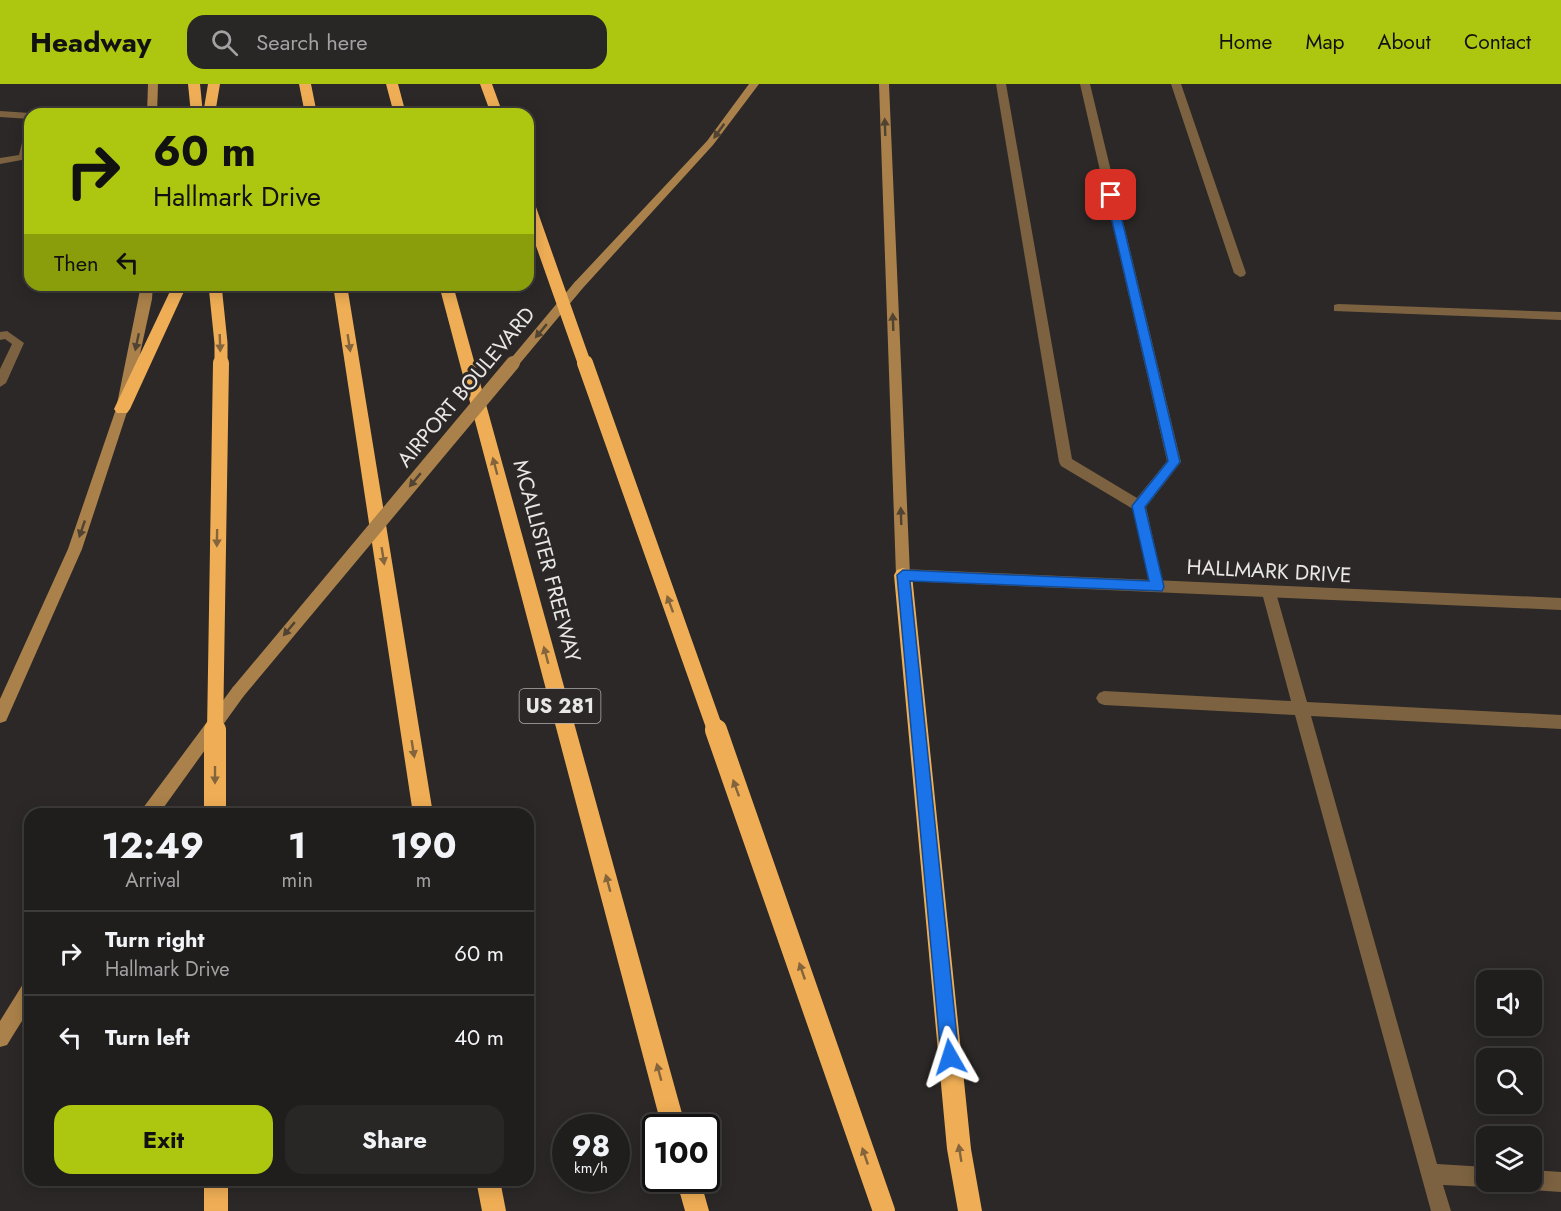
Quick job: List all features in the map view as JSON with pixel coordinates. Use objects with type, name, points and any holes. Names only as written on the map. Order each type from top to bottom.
[{"type":"highway","points":[[194,84],[196,108]]},
{"type":"highway","points":[[210,108],[214,84]]},
{"type":"highway","points":[[305,84],[310,108]]},
{"type":"highway","points":[[392,84],[398,108]]},
{"type":"highway","points":[[486,84],[495,108]]},
{"type":"highway","points":[[534,221],[782,915],[884,1211]]},
{"type":"highway","points":[[122,409],[177,291]]},
{"type":"highway","points":[[215,808],[214,649],[221,344],[216,291]]},
{"type":"highway","points":[[341,291],[422,808]]},
{"type":"highway","name":"MCALLISTER FREEWAY","points":[[448,291],[670,1114]]},
{"type":"highway","points":[[903,575],[959,1149],[970,1211]]},
{"type":"highway","points":[[216,1186],[216,1211]]},
{"type":"highway","points":[[489,1186],[494,1211]]},
{"type":"highway","points":[[692,1192],[697,1211]]},
{"type":"main road","points":[[152,108],[153,84]]},
{"type":"main road","name":"AIRPORT BOULEVARD","points":[[153,808],[238,692],[578,286],[710,143],[754,84]]},
{"type":"main road","points":[[885,84],[903,575]]},
{"type":"main road","points":[[0,716],[75,549],[122,409],[147,291]]},
{"type":"main road","points":[[0,1038],[24,1000]]},
{"type":"street","points":[[1001,84],[1066,462],[1138,506],[1157,587]]},
{"type":"street","points":[[1085,84],[1174,462],[1138,506]]},
{"type":"street","points":[[1176,84],[1240,273]]},
{"type":"street","points":[[0,114],[24,116]]},
{"type":"street","points":[[0,161],[23,157],[24,153]]},
{"type":"street","points":[[1338,308],[1561,316]]},
{"type":"street","points":[[0,336],[7,335],[18,343],[0,383]]},
{"type":"street","name":"HALLMARK DRIVE","points":[[903,575],[1560,607]]},
{"type":"street","points":[[1269,592],[1441,1211]]},
{"type":"street","points":[[1104,698],[1561,722]]},
{"type":"street","points":[[1430,1174],[1476,1176]]},
{"type":"street","points":[[1542,1181],[1561,1182]]},
{"type":"route","points":[[950,1057],[903,575],[1157,587],[1138,506],[1174,462],[1111,195]]}]
